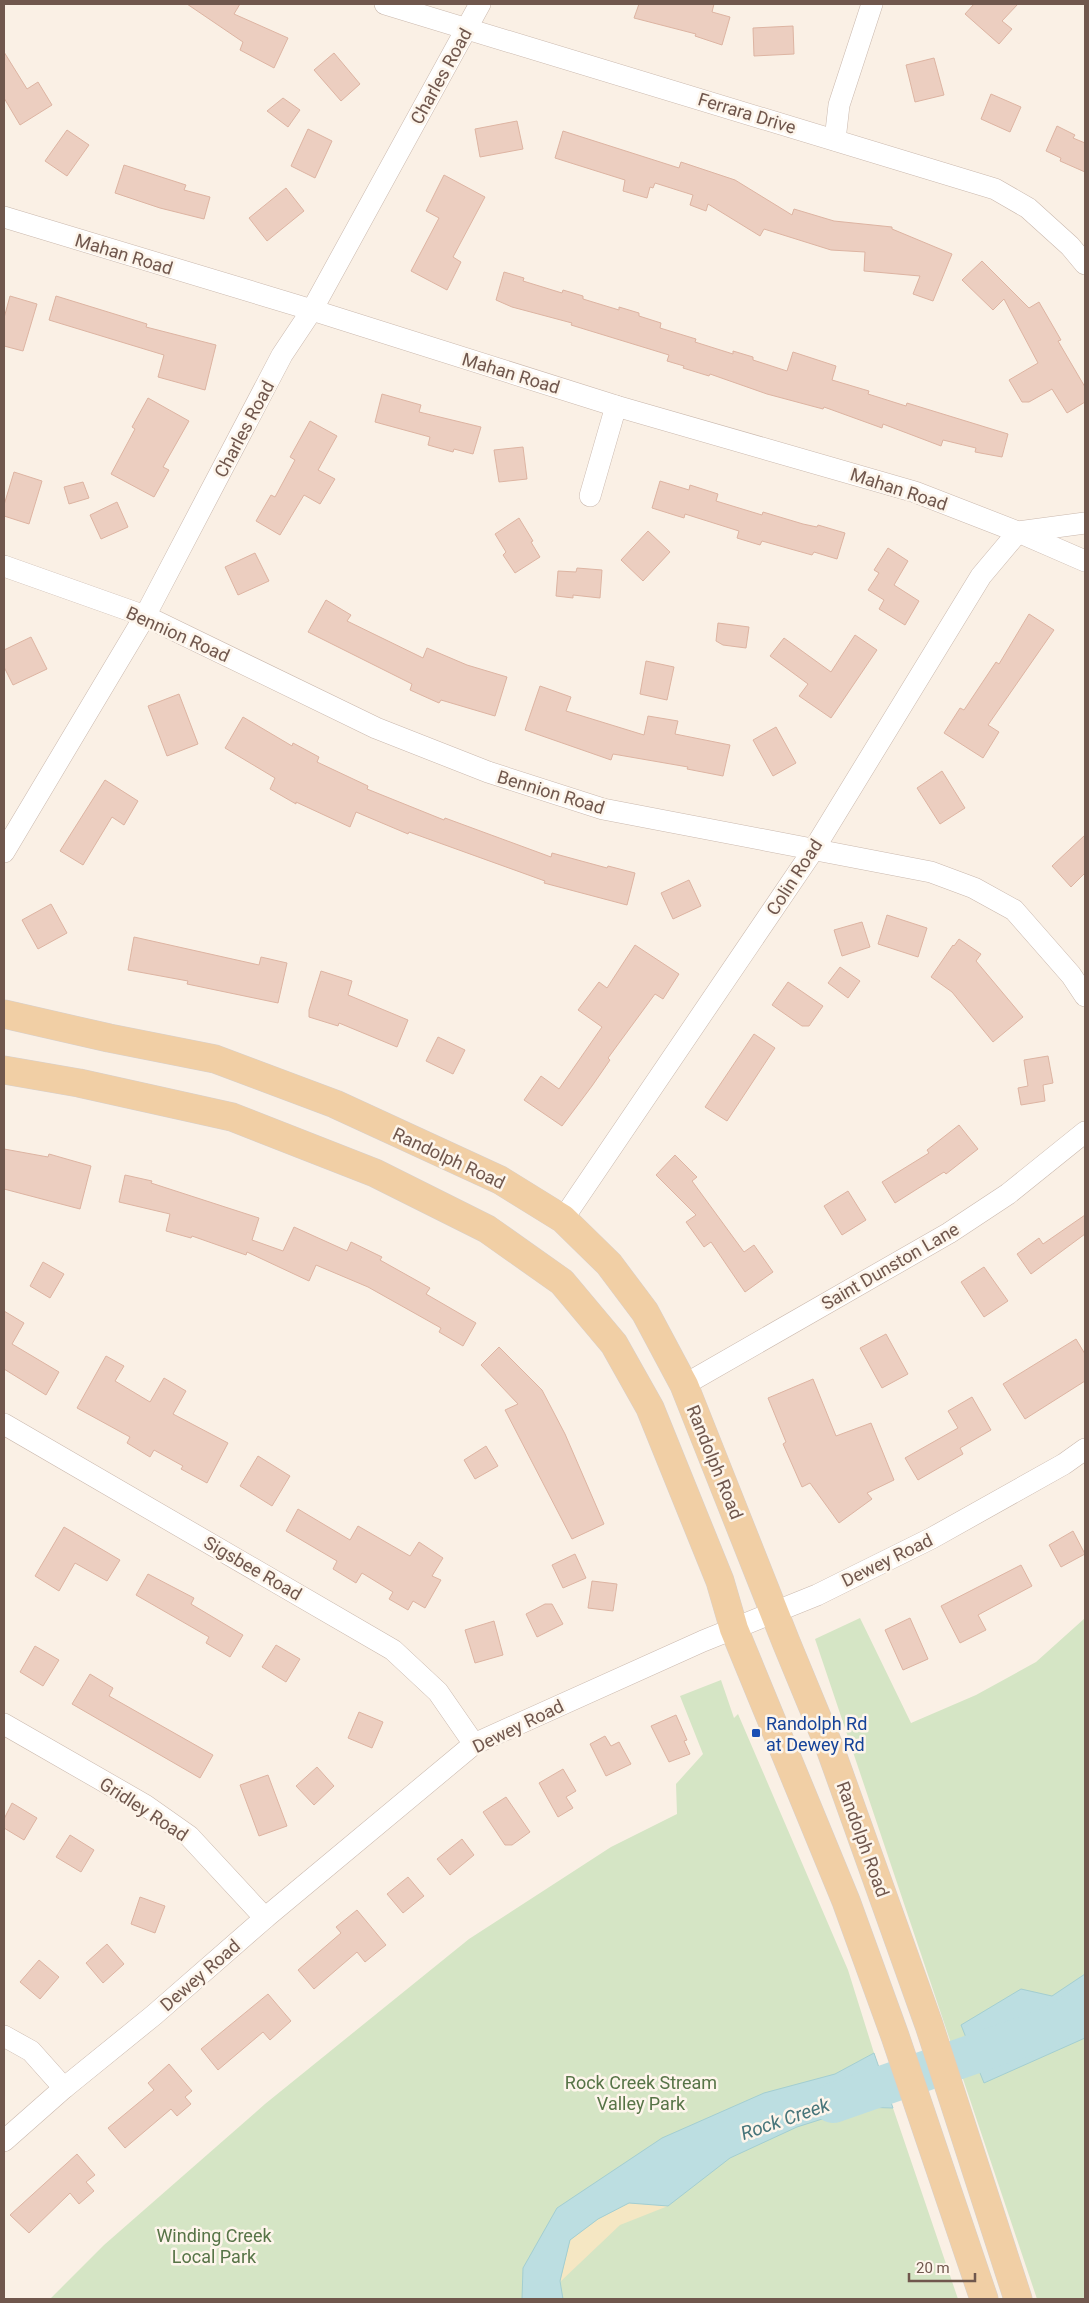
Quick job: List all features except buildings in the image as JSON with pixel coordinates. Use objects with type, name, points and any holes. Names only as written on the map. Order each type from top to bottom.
[{"type":"main road","name":"Randolph Road","points":[[4,1014],[109,1038],[215,1059],[335,1104],[500,1180],[564,1219],[609,1264],[645,1312],[684,1385],[831,1751],[929,2025],[1018,2299]]},
{"type":"main road","points":[[4,1070],[79,1083],[232,1117],[384,1177],[487,1229],[562,1282],[614,1344],[650,1408],[720,1581],[734,1629],[846,1901],[895,2036],[984,2299]]},
{"type":"street","name":"Ferrara Drive","points":[[385,4],[995,189],[1078,241],[1085,264]]},
{"type":"street","name":"Charles Road","points":[[4,852],[145,616],[282,355],[312,310],[480,4]]},
{"type":"street","points":[[835,140],[839,104],[872,4]]},
{"type":"street","points":[[4,201],[10,219]]},
{"type":"street","name":"Mahan Road","points":[[10,219],[312,310],[616,406],[915,492],[1018,532],[1085,561]]},
{"type":"street","points":[[590,496],[616,406]]},
{"type":"street","name":"Mahan Road","points":[[1018,532],[1085,523]]},
{"type":"street","name":"Colin Road","points":[[564,1219],[814,849],[981,576],[1018,532]]},
{"type":"street","name":"Bennion Road","points":[[4,566],[145,616],[376,728],[488,772],[603,809],[931,872],[974,888],[1014,910],[1071,975],[1085,996]]},
{"type":"street","name":"Saint Dunston Lane","points":[[684,1385],[950,1233],[1008,1194],[1085,1132]]},
{"type":"street","name":"Sigsbee Road","points":[[4,1424],[394,1650],[438,1692],[474,1744]]},
{"type":"street","name":"Dewey Road","points":[[4,2142],[64,2088],[154,2015],[265,1918],[474,1744],[817,1594],[932,1538],[1064,1464],[1085,1449]]},
{"type":"street","name":"Gridley Road","points":[[4,1724],[145,1806],[189,1836],[265,1918]]},
{"type":"street","points":[[4,2036],[31,2051],[64,2088]]},
{"type":"green space","points":[[860,1618],[911,1723],[976,1695],[1036,1662],[1085,1618],[1085,2299],[1037,2299],[815,1639]]},
{"type":"green space","name":"Rock Creek Stream Valley Park","points":[[721,1680],[734,1718],[738,1714],[848,1970],[874,2053],[852,2065],[865,2107],[893,2108],[958,2299],[50,2299],[104,2245],[265,2104],[469,1939],[611,1847],[677,1814],[676,1784],[703,1754],[680,1696]]},
{"type":"sand","points":[[629,2203],[668,2206],[620,2225],[560,2282],[570,2240],[598,2219]]},
{"type":"water","points":[[1085,1974],[1085,2038],[984,2083],[961,2025],[1021,1989],[1052,1996]]},
{"type":"water","points":[[874,2053],[893,2108],[860,2107],[797,2127],[730,2158],[668,2206],[629,2203],[598,2219],[570,2240],[560,2281],[563,2299],[522,2299],[523,2268],[557,2208],[662,2138],[764,2093],[835,2074]]},
{"type":"waterway","name":"Rock Creek","points":[[833,2103],[1048,2028],[1085,2006]]},
{"type":"place","name":"Randolph Rd at Dewey Rd","points":[[756,1733]]},
{"type":"park label","name":"Winding Creek Local Park","points":[[214,2245]]}]
